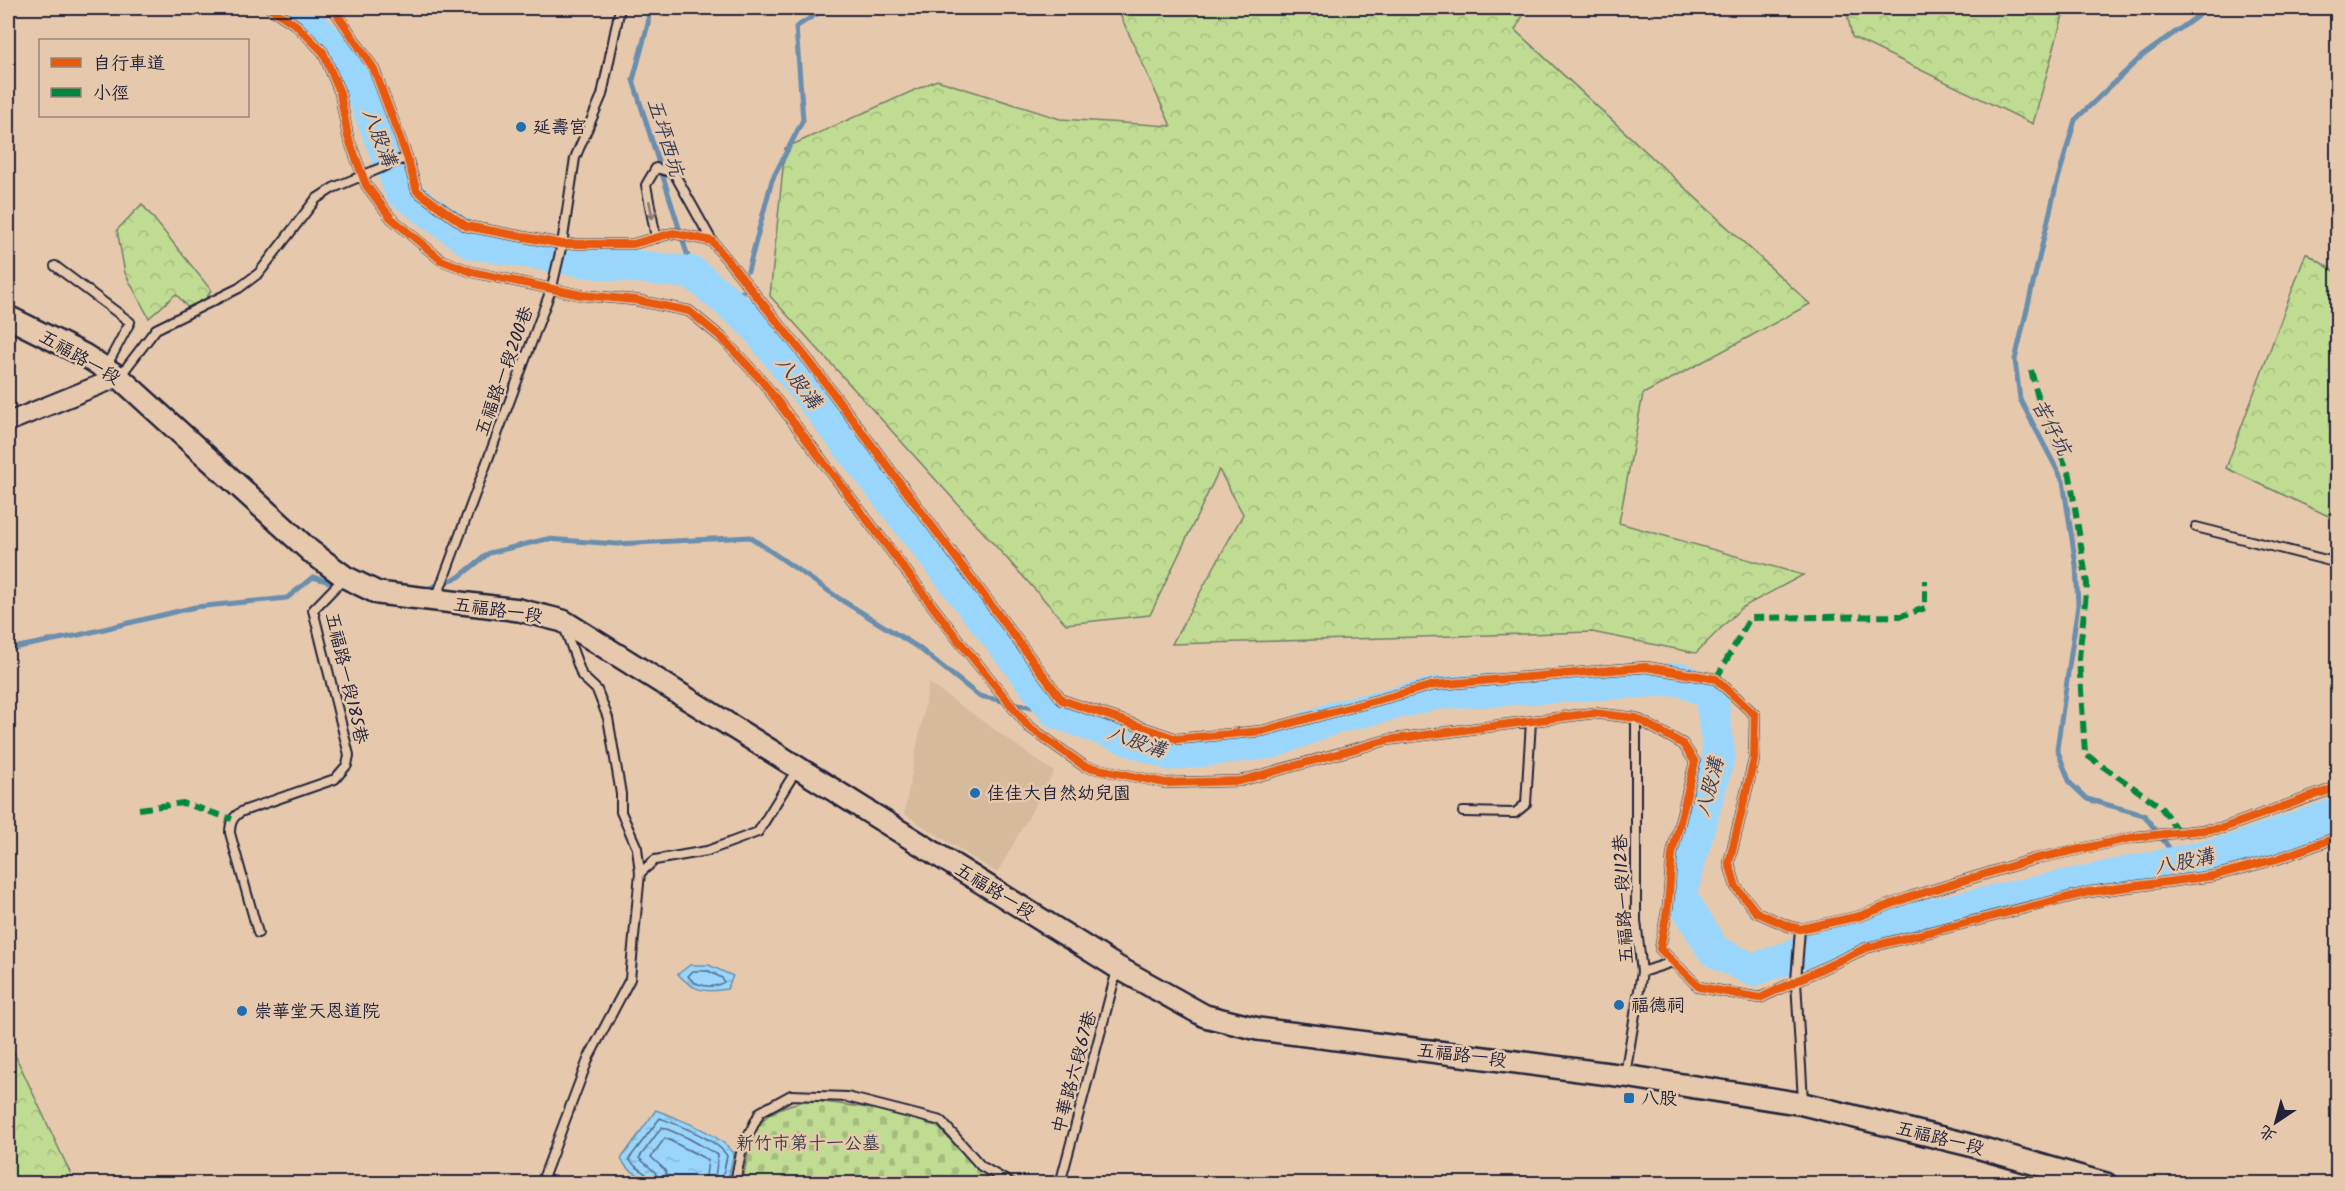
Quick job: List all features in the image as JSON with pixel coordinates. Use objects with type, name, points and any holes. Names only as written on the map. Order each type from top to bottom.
[{"type":"main road","name":"五福路一段","points":[[8,317],[112,373],[310,551],[345,577],[378,593],[435,602],[519,610],[563,621],[1117,967],[1205,1016],[1258,1029],[1625,1076],[1803,1104],[1966,1144],[2106,1184]]},
{"type":"street","points":[[8,422],[112,373]]},
{"type":"lane","points":[[270,8],[296,25],[323,52],[339,93],[348,137],[363,177],[391,218],[441,260],[472,272],[552,287],[581,295],[635,300],[689,311],[722,338],[762,381],[1028,726],[1084,766],[1165,783],[1240,781],[1387,740],[1593,713],[1636,718],[1683,744],[1695,762],[1672,854],[1668,905],[1660,949],[1700,987],[1760,998],[1866,948],[2089,892],[2213,876],[2277,859],[2337,837]]},
{"type":"lane","points":[[333,8],[374,69],[407,157],[417,191],[466,226],[562,244],[633,244],[674,233],[712,241]]},
{"type":"lane","name":"五福路一段200巷","points":[[435,602],[552,287],[562,244],[575,158],[602,95],[620,8]]},
{"type":"lane","points":[[112,373],[156,329],[239,288],[259,273],[316,199],[333,188],[407,157]]},
{"type":"lane","points":[[656,238],[646,184],[656,168],[674,173],[712,241],[809,361],[1062,700],[1177,739],[1262,731],[1434,685],[1646,668],[1716,679],[1755,715],[1754,760],[1730,863],[1736,887],[1756,912],[1800,929],[1860,916],[1910,897],[2034,859],[2136,837],[2223,828],[2337,787]]},
{"type":"lane","points":[[55,266],[130,322],[112,373]]},
{"type":"lane","points":[[2196,527],[2337,563]]},
{"type":"lane","name":"五福路一段185巷","points":[[258,933],[230,833],[230,825],[237,814],[335,779],[347,765],[349,755],[313,610],[345,577]]},
{"type":"lane","points":[[541,1184],[589,1057],[630,979],[640,873],[637,848],[621,812],[621,794],[608,718],[597,690],[582,676],[578,668],[563,621]]},
{"type":"lane","name":"五福路一段112巷","points":[[1625,1076],[1642,972],[1636,910],[1636,718]]},
{"type":"lane","points":[[1463,812],[1515,813],[1526,804],[1531,721]]},
{"type":"lane","points":[[640,873],[655,860],[707,851],[758,832],[798,768]]},
{"type":"lane","points":[[1800,929],[1796,981],[1803,1104]]},
{"type":"lane","points":[[1642,972],[1673,962]]},
{"type":"lane","name":"中華路六段67巷","points":[[1060,1184],[1117,967]]},
{"type":"lane","points":[[735,1182],[742,1148],[760,1112],[791,1095],[847,1097],[941,1121],[981,1166],[1012,1184]]},
{"type":"shaded area","name":"佳佳大自然幼兒園","points":[[929,683],[1054,772],[997,873],[904,814]]},
{"type":"green space","points":[[1117,8],[1527,8],[1515,30],[1810,304],[1643,394],[1619,523],[1803,575],[1741,608],[1696,653],[1592,632],[1172,644],[1243,514],[1219,470],[1150,615],[1066,624],[770,296],[785,148],[937,80],[1060,119],[1171,126]]},
{"type":"green space","points":[[1846,8],[2065,8],[2033,124],[1852,37]]},
{"type":"green space","points":[[142,204],[211,290],[196,317],[176,294],[149,318],[125,273],[117,230]]},
{"type":"green space","points":[[2306,253],[2337,273],[2337,520],[2226,468]]},
{"type":"green space","points":[[8,1040],[75,1183],[8,1183]]},
{"type":"green space","name":"新竹市第十一公墓","points":[[809,1100],[891,1111],[937,1126],[977,1168],[1003,1183],[742,1184],[749,1150],[758,1126],[776,1111]]},
{"type":"water","points":[[690,965],[709,965],[733,976],[727,989],[712,991],[700,989],[689,984],[678,974]]},
{"type":"water","points":[[656,1110],[708,1133],[734,1153],[727,1183],[651,1183],[627,1168],[621,1159]]},
{"type":"waterway","name":"八股溝","points":[[292,8],[351,63],[401,191],[473,243],[585,261],[693,273],[754,324],[1056,712],[1170,754],[1273,742],[1333,718],[1437,693],[1682,679],[1711,694],[1719,755],[1680,895],[1714,951],[1753,970],[1878,926],[2232,851],[2338,814]]},
{"type":"waterway","name":"五坪西坑","points":[[649,8],[648,24],[633,80],[693,273]]},
{"type":"waterway","points":[[748,271],[772,180],[803,120],[796,27],[826,8]]},
{"type":"waterway","name":"苦仔坑","points":[[2180,862],[2144,815],[2087,799],[2070,783],[2057,749],[2078,605],[2076,565],[2063,481],[2020,399],[2015,360],[2056,186],[2075,120],[2142,56],[2209,8]]},
{"type":"waterway","points":[[738,310],[742,292]]},
{"type":"waterway","points":[[421,591],[459,577],[489,553],[547,539],[617,544],[750,537],[843,601],[919,648],[979,696],[1056,712]]},
{"type":"waterway","points":[[8,649],[79,635],[195,607],[287,598],[313,577],[340,585]]},
{"type":"marked path","points":[[2031,370],[2040,406],[2070,476],[2087,584],[2079,658],[2085,754],[2160,806],[2179,833]]},
{"type":"marked path","points":[[1716,679],[1750,618],[1901,616],[1925,608],[1925,580]]},
{"type":"marked path","points":[[139,809],[183,803],[232,819]]},
{"type":"cycle path","points":[[270,8],[296,25],[323,52],[340,93],[348,137],[366,185],[391,218],[441,260],[472,272],[581,295],[635,300],[689,311],[722,338],[762,381],[959,641],[1028,726],[1084,766],[1165,783],[1240,781],[1387,740],[1593,713],[1636,718],[1683,744],[1695,762],[1672,854],[1668,905],[1660,949],[1699,987],[1760,998],[1866,948],[2089,892],[2213,876],[2277,859],[2338,837]]},
{"type":"cycle path","points":[[333,8],[374,69],[407,157],[417,191],[466,226],[562,244],[633,244],[673,233],[712,241],[809,361],[1062,700],[1177,739],[1262,731],[1434,685],[1646,667],[1716,679],[1755,715],[1754,760],[1729,863],[1736,887],[1756,912],[1800,929],[1860,916],[1910,897],[2034,859],[2136,837],[2223,828],[2338,787]]},
{"type":"place","name":"延壽宮","points":[[521,127]]},
{"type":"place","name":"佳佳大自然幼兒園","points":[[975,793]]},
{"type":"place","name":"福德祠","points":[[1619,1005]]},
{"type":"place","name":"崇華堂天恩道院","points":[[242,1011]]},
{"type":"place","name":"八股","points":[[1629,1098]]}]
